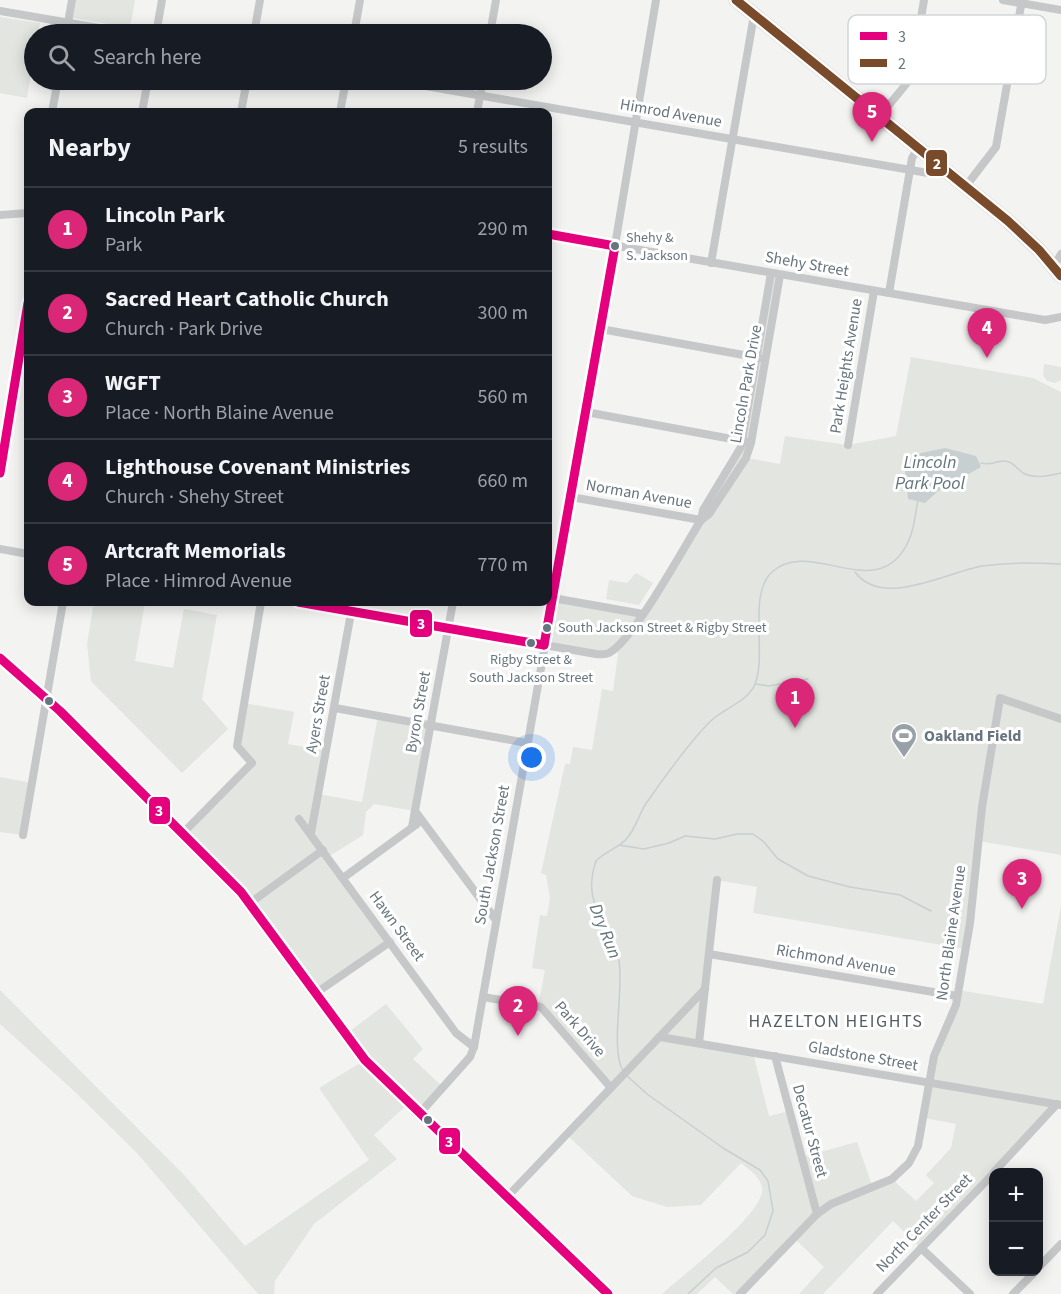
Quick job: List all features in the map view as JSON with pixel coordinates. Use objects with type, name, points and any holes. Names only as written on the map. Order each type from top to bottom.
[{"type":"highway","points":[[736,0],[966,186],[1024,235],[1057,271]]},
{"type":"main road","points":[[0,658],[46,699],[250,903],[365,1060],[608,1294]]},
{"type":"street","points":[[68,23],[72,0]]},
{"type":"street","points":[[158,24],[162,0]]},
{"type":"street","points":[[256,24],[260,0]]},
{"type":"street","points":[[356,24],[360,0]]},
{"type":"street","points":[[492,24],[496,0]]},
{"type":"street","name":"South Jackson Street","points":[[552,603],[656,0]]},
{"type":"street","points":[[921,15],[924,0]]},
{"type":"street","points":[[1003,0],[1061,10]]},
{"type":"street","points":[[0,11],[74,24]]},
{"type":"street","points":[[711,263],[754,15]]},
{"type":"street","points":[[880,116],[905,84]]},
{"type":"street","points":[[966,186],[996,147],[1007,84]]},
{"type":"street","points":[[53,108],[56,90]]},
{"type":"street","points":[[143,108],[146,90]]},
{"type":"street","points":[[242,108],[245,90]]},
{"type":"street","points":[[341,108],[344,90]]},
{"type":"street","name":"Himrod Avenue","points":[[450,90],[910,170],[947,172]]},
{"type":"street","points":[[478,108],[481,90]]},
{"type":"street","name":"Park Heights Avenue","points":[[889,293],[910,170],[918,148]]},
{"type":"street","points":[[0,215],[24,213]]},
{"type":"street","name":"Shehy Street","points":[[552,235],[1045,320],[1061,318]]},
{"type":"street","points":[[1057,271],[1061,254]]},
{"type":"street","name":"Lincoln Park Drive","points":[[544,645],[608,654],[621,643],[643,614],[702,520],[703,510],[747,442],[776,274]]},
{"type":"street","name":"Park Heights Avenue","points":[[848,445],[874,291]]},
{"type":"street","points":[[0,473],[24,327]]},
{"type":"street","points":[[601,329],[761,358]]},
{"type":"street","points":[[586,412],[747,442]]},
{"type":"street","name":"Norman Avenue","points":[[571,496],[702,520]]},
{"type":"street","points":[[0,549],[24,553]]},
{"type":"street","points":[[553,598],[643,614]]},
{"type":"street","points":[[23,835],[62,606]]},
{"type":"street","points":[[182,834],[252,763],[238,749],[238,740],[260,606]]},
{"type":"street","points":[[353,606],[448,628],[544,645]]},
{"type":"street","name":"Ayers Street","points":[[311,833],[353,606]]},
{"type":"street","name":"Byron Street","points":[[412,827],[452,606]]},
{"type":"street","name":"South Jackson Street","points":[[420,1113],[469,1058],[474,1047],[551,606]]},
{"type":"street","name":"North Blaine Avenue","points":[[740,1294],[817,1214],[831,1204],[881,1185],[904,1169],[916,1152],[922,1136],[934,1056],[953,1015],[957,996],[970,923],[983,799],[1000,698],[1061,719]]},
{"type":"street","points":[[335,708],[527,743]]},
{"type":"street","points":[[415,812],[496,920]]},
{"type":"street","name":"Hawn Street","points":[[299,819],[456,1033],[474,1047]]},
{"type":"street","points":[[343,878],[422,820]]},
{"type":"street","points":[[250,903],[323,850]]},
{"type":"street","points":[[699,1043],[717,880]]},
{"type":"street","points":[[316,993],[390,942]]},
{"type":"street","name":"Richmond Avenue","points":[[709,954],[957,996]]},
{"type":"street","points":[[507,1197],[705,989]]},
{"type":"street","name":"Park Drive","points":[[483,997],[540,1007],[611,1088]]},
{"type":"street","name":"Gladstone Street","points":[[660,1037],[1059,1105]]},
{"type":"street","name":"Decatur Street","points":[[774,1056],[817,1214]]},
{"type":"street","name":"North Center Street","points":[[999,1168],[1059,1105]]},
{"type":"street","name":"North Center Street","points":[[877,1294],[989,1178]]},
{"type":"street","points":[[1043,1263],[1061,1244]]},
{"type":"street","points":[[921,1248],[970,1294]]},
{"type":"street","points":[[1014,1294],[1031,1276]]},
{"type":"shaded area","points":[[76,0],[135,0],[131,24],[107,24],[73,18]]},
{"type":"shaded area","points":[[0,17],[40,23],[24,24],[24,90],[28,90],[27,98],[0,93]]},
{"type":"shaded area","points":[[771,273],[780,275],[747,458],[780,464],[785,436],[848,445],[896,436],[911,357],[1033,378],[1061,392],[1061,855],[979,841],[966,949],[753,913],[757,887],[717,880],[699,1043],[753,1053],[769,1116],[789,1111],[802,1157],[857,1142],[873,1188],[892,1179],[916,1201],[934,1183],[926,1175],[951,1148],[956,1124],[925,1118],[932,1066],[958,990],[1043,1004],[1061,906],[1061,1105],[999,1168],[989,1168],[989,1179],[921,1248],[893,1221],[823,1294],[799,1294],[824,1267],[794,1238],[740,1294],[733,1294],[715,1277],[697,1294],[662,1294],[704,1259],[752,1212],[760,1198],[761,1183],[741,1163],[701,1205],[667,1207],[632,1196],[567,1135],[611,1088],[538,1007],[545,970],[532,968],[540,915],[547,916],[550,898],[546,875],[541,873],[565,764],[570,764],[573,747],[592,750],[602,689],[613,691],[618,655],[616,647],[608,654],[544,645],[553,598],[643,614],[738,455]]},
{"type":"shaded area","points":[[1044,364],[1061,367],[1061,380],[1055,383],[1047,381],[1043,375]]},
{"type":"shaded area","points":[[636,573],[653,583],[639,605],[606,599],[609,580],[627,583]]},
{"type":"shaded area","points":[[93,606],[144,606],[135,661],[173,668],[184,609],[217,615],[202,699],[228,729],[182,773],[91,681],[87,644]]},
{"type":"shaded area","points":[[244,703],[294,712],[288,744],[327,751],[319,794],[362,802],[378,716],[430,726],[415,811],[374,804],[366,812],[363,835],[328,857],[390,942],[316,993],[261,916],[182,834],[252,763],[238,749]]},
{"type":"shaded area","points":[[0,777],[32,783],[23,835],[0,832]]},
{"type":"shaded area","points":[[0,990],[185,1176],[245,1246],[369,1160],[319,1088],[365,1060],[346,1034],[386,1004],[423,1049],[413,1059],[443,1087],[420,1113],[409,1103],[374,1135],[397,1159],[314,1224],[275,1281],[274,1294],[258,1294],[136,1152],[73,1090],[0,1024]]},
{"type":"water","name":"Lincoln Park Pool","points":[[945,448],[976,456],[981,467],[938,491],[925,503],[908,499],[905,470],[908,460],[921,453]]},
{"type":"waterway","name":"Dry Run","points":[[981,463],[1006,461],[1012,463],[1023,473],[1032,476],[1061,473]]},
{"type":"waterway","name":"Dry Run","points":[[623,1071],[619,1061],[617,1034],[619,961],[610,935],[594,902],[592,877],[596,861],[628,837],[651,796],[705,727],[752,690],[758,672],[760,596],[764,583],[771,573],[787,563],[805,561],[862,570],[880,568],[896,559],[909,540],[918,500]]},
{"type":"waterway","points":[[855,572],[867,583],[881,588],[898,588],[982,566],[1012,563],[1061,564]]},
{"type":"waterway","points":[[756,684],[769,686],[808,679]]},
{"type":"waterway","points":[[619,845],[644,849],[669,843],[685,836],[715,839],[737,834],[753,834],[764,842],[778,859],[808,876],[850,887],[900,895],[931,911]]},
{"type":"waterway","name":"Dry Run","points":[[626,1075],[647,1094],[723,1148],[760,1170],[768,1181],[773,1211],[765,1235],[748,1252],[716,1268],[688,1294]]},
{"type":"transit line","name":"2","points":[[736,0],[1008,221],[1039,250],[1061,276]]},
{"type":"transit line","name":"3","points":[[552,235],[615,246]]},
{"type":"transit line","name":"3","points":[[552,600],[615,246]]},
{"type":"transit line","name":"3","points":[[0,473],[24,327]]},
{"type":"transit line","name":"3","points":[[321,606],[544,645]]},
{"type":"transit line","name":"3","points":[[544,645],[551,606]]},
{"type":"transit line","name":"3","points":[[0,658],[60,711],[241,892],[365,1060],[608,1294]]},
{"type":"place","name":"Artcraft Memorials","points":[[872,142]]},
{"type":"place","name":"Shehy & S. Jackson","points":[[615,246]]},
{"type":"place","name":"Lighthouse Covenant Ministries","points":[[987,358]]},
{"type":"place","name":"South Jackson Street & Rigby Street","points":[[547,628]]},
{"type":"place","name":"Rigby Street & South Jackson Street","points":[[531,643]]},
{"type":"place","name":"Lincoln Park","points":[[795,728]]},
{"type":"place","name":"Oakland Field","points":[[904,759]]},
{"type":"place","name":"WGFT","points":[[1022,909]]},
{"type":"place","name":"Sacred Heart Catholic Church","points":[[518,1036]]},
{"type":"district","name":"HAZELTON HEIGHTS","points":[[836,1021]]}]
